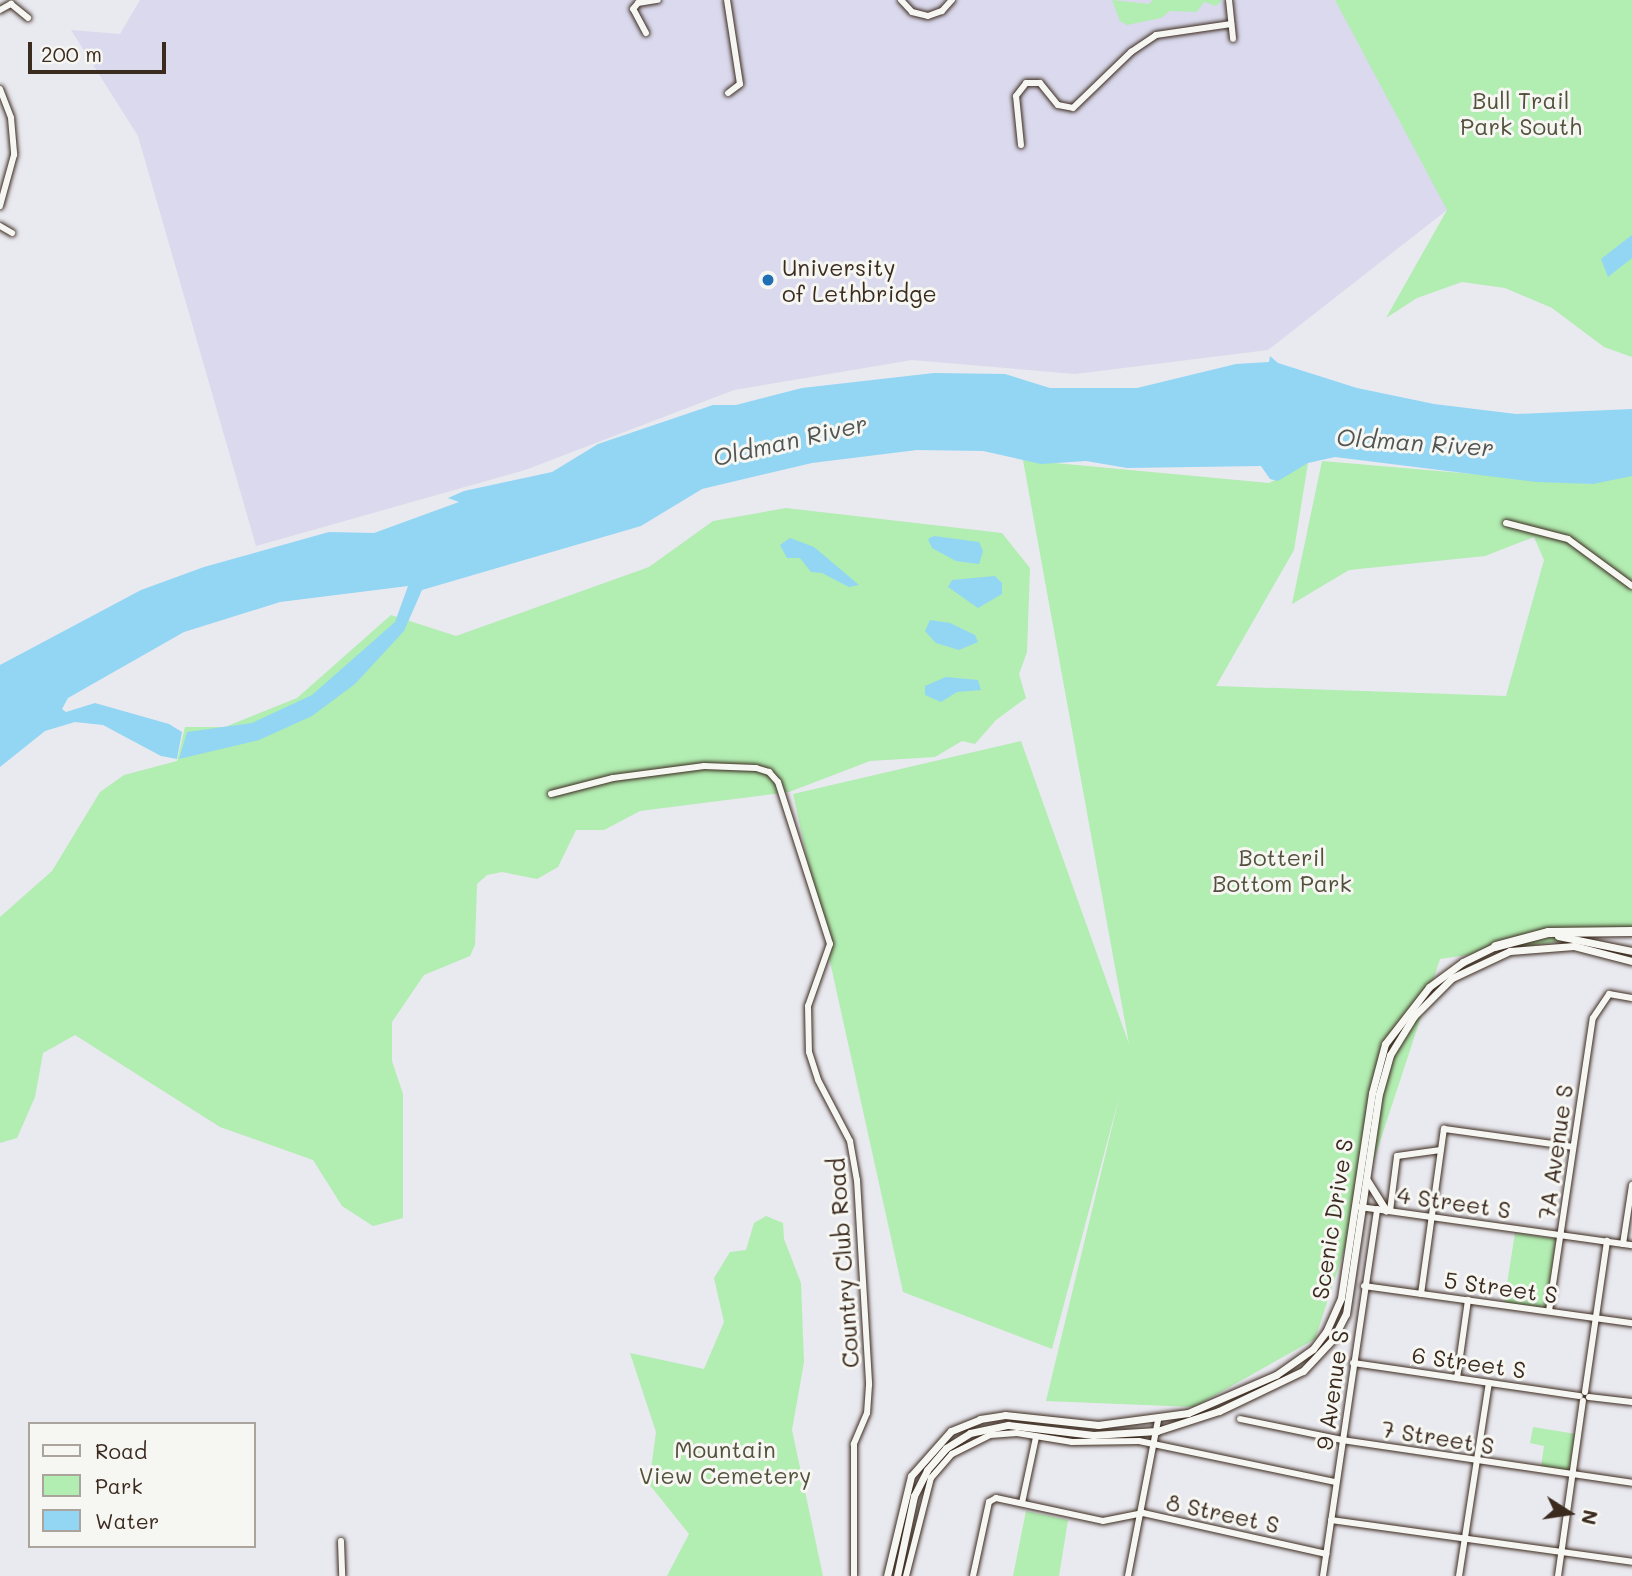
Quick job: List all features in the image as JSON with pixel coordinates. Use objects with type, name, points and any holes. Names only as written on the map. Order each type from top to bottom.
[{"type":"highway","points":[[1496,946],[1548,932],[1632,931]]},
{"type":"main road","name":"Scenic Drive S","points":[[887,1576],[911,1476],[951,1431],[980,1419],[1005,1415],[1098,1425],[1158,1420],[1229,1398],[1276,1375],[1312,1349],[1326,1332],[1340,1298],[1372,1093],[1385,1044],[1429,987],[1463,962],[1496,946],[1565,936],[1632,951]]},
{"type":"main road","name":"Scenic Drive S","points":[[897,1576],[914,1496],[927,1470],[946,1448],[970,1433],[1008,1425],[1093,1435],[1157,1431],[1198,1419],[1277,1385],[1319,1357],[1346,1314],[1379,1094],[1390,1055],[1402,1030],[1438,989],[1477,964],[1531,946],[1584,947],[1632,961]]},
{"type":"main road","points":[[1367,1180],[1388,1210]]},
{"type":"street","points":[[646,33],[633,9],[638,3],[658,0]]},
{"type":"street","points":[[727,0],[740,84],[729,93]]},
{"type":"street","points":[[901,0],[912,12],[928,16],[942,11],[952,0]]},
{"type":"street","points":[[1229,0],[1233,39]]},
{"type":"street","points":[[0,10],[12,4],[28,18]]},
{"type":"street","points":[[1021,145],[1016,96],[1026,83],[1040,83],[1058,105],[1073,108],[1130,52],[1156,35],[1231,24]]},
{"type":"street","points":[[0,89],[11,118],[14,155],[0,206]]},
{"type":"street","points":[[0,226],[12,233]]},
{"type":"street","points":[[1506,523],[1569,539],[1632,586]]},
{"type":"street","name":"Country Club Road","points":[[551,793],[613,778],[704,766],[757,768],[769,772],[778,782],[829,937],[827,959],[808,1006],[809,1052],[818,1080],[850,1141],[856,1180],[869,1385],[867,1413],[854,1444],[854,1576]]},
{"type":"street","name":"7A Avenue S","points":[[1549,1311],[1588,1043],[1601,1000],[1612,993],[1632,998]]},
{"type":"street","points":[[1421,1294],[1444,1129],[1573,1147]]},
{"type":"street","points":[[1388,1210],[1397,1156],[1441,1150]]},
{"type":"street","points":[[1623,1244],[1632,1185]]},
{"type":"street","name":"4 Street S","points":[[1355,1206],[1632,1245]]},
{"type":"street","name":"9 Avenue S","points":[[1323,1576],[1377,1209]]},
{"type":"street","points":[[1558,1576],[1607,1241]]},
{"type":"street","name":"5 Street S","points":[[1364,1286],[1632,1323]]},
{"type":"street","points":[[1457,1378],[1468,1300]]},
{"type":"street","name":"6 Street S","points":[[1353,1363],[1632,1402]]},
{"type":"street","points":[[1459,1576],[1489,1383]]},
{"type":"street","name":"7 Street S","points":[[1240,1419],[1342,1440],[1632,1483]]},
{"type":"street","points":[[1129,1576],[1143,1513],[1158,1420]]},
{"type":"street","points":[[906,1576],[925,1492],[940,1466],[966,1444],[990,1435],[1155,1444],[1336,1482]]},
{"type":"street","points":[[1022,1503],[1036,1437]]},
{"type":"street","name":"8 Street S","points":[[973,1576],[989,1502],[998,1498],[1103,1521],[1143,1513],[1326,1554]]},
{"type":"street","points":[[1331,1520],[1632,1562]]},
{"type":"street","points":[[341,1541],[342,1576]]},
{"type":"shaded area","name":"University of Lethbridge","points":[[140,0],[1491,0],[1447,210],[1268,350],[1075,374],[912,360],[734,390],[525,470],[256,546],[138,136],[71,30],[120,34]]},
{"type":"green space","points":[[1112,0],[1149,4],[1153,0],[1222,0],[1216,6],[1204,2],[1197,12],[1170,11],[1161,18],[1127,25],[1120,21]]},
{"type":"green space","name":"Bull Trail Park South","points":[[1335,0],[1632,0],[1632,357],[1604,347],[1552,308],[1505,288],[1462,282],[1417,298],[1386,318],[1447,210]]},
{"type":"green space","name":"Botteril Bottom Park","points":[[1023,460],[1269,483],[1308,463],[1294,550],[1216,686],[1506,696],[1544,560],[1534,537],[1485,556],[1349,570],[1292,604],[1322,461],[1592,484],[1632,475],[1632,931],[1440,959],[1315,1339],[1194,1407],[1046,1401],[1120,1094],[1052,1349],[903,1292],[793,794],[1021,741],[1129,1044]]},
{"type":"green space","points":[[786,508],[1002,533],[1030,568],[1027,652],[1019,674],[1026,698],[996,720],[975,744],[962,741],[935,757],[870,761],[789,792],[640,811],[604,830],[576,830],[558,867],[537,879],[502,872],[487,875],[477,884],[475,945],[470,956],[424,975],[392,1022],[392,1061],[403,1094],[403,1218],[373,1226],[342,1206],[313,1160],[220,1127],[75,1035],[43,1053],[35,1097],[17,1138],[0,1143],[0,917],[52,871],[100,792],[124,775],[177,761],[185,727],[225,727],[297,698],[391,615],[456,636],[649,567],[713,521]]},
{"type":"green space","name":"Mountain View Cemetery","points":[[766,1216],[783,1223],[784,1239],[801,1283],[804,1362],[792,1430],[823,1576],[667,1576],[689,1534],[649,1484],[656,1432],[630,1353],[704,1369],[724,1322],[714,1278],[730,1252],[746,1250],[754,1223]]},
{"type":"green space","points":[[1515,1233],[1556,1239],[1546,1308],[1504,1303]]},
{"type":"green space","points":[[1533,1427],[1576,1434],[1569,1472],[1541,1467],[1544,1446],[1530,1443]]},
{"type":"green space","points":[[1026,1511],[1068,1520],[1059,1576],[1013,1576]]},
{"type":"water","points":[[1632,235],[1632,258],[1608,277],[1601,259]]},
{"type":"water","name":"Oldman River","points":[[1270,356],[1278,363],[1357,388],[1434,404],[1516,414],[1632,409],[1632,476],[1593,484],[1537,482],[1335,457],[1308,463],[1278,481],[1270,479],[1261,466],[1127,468],[1086,461],[1041,464],[983,451],[917,450],[812,463],[702,489],[641,526],[422,590],[404,631],[355,684],[312,716],[259,740],[179,759],[187,732],[252,723],[312,695],[395,622],[408,586],[280,602],[184,632],[68,698],[62,709],[66,712],[95,703],[169,724],[182,732],[177,759],[161,756],[103,725],[75,722],[45,731],[0,767],[0,665],[141,590],[204,567],[329,532],[374,533],[459,502],[448,498],[464,491],[552,472],[598,444],[713,405],[736,405],[802,388],[934,373],[1005,374],[1050,388],[1137,388],[1236,364],[1269,362]]},
{"type":"water","points":[[934,536],[979,542],[983,551],[979,564],[956,561],[932,548],[928,539]]},
{"type":"water","points":[[790,538],[814,547],[859,585],[849,587],[822,573],[811,572],[800,558],[787,558],[780,545]]},
{"type":"water","points":[[995,576],[1002,583],[1002,594],[978,608],[948,587],[952,580]]},
{"type":"water","points":[[930,620],[950,623],[975,635],[978,642],[959,650],[936,643],[925,631]]},
{"type":"water","points":[[946,677],[978,680],[981,690],[957,692],[941,702],[925,695],[925,686]]},
{"type":"place","name":"University of Lethbridge","points":[[768,280]]}]
